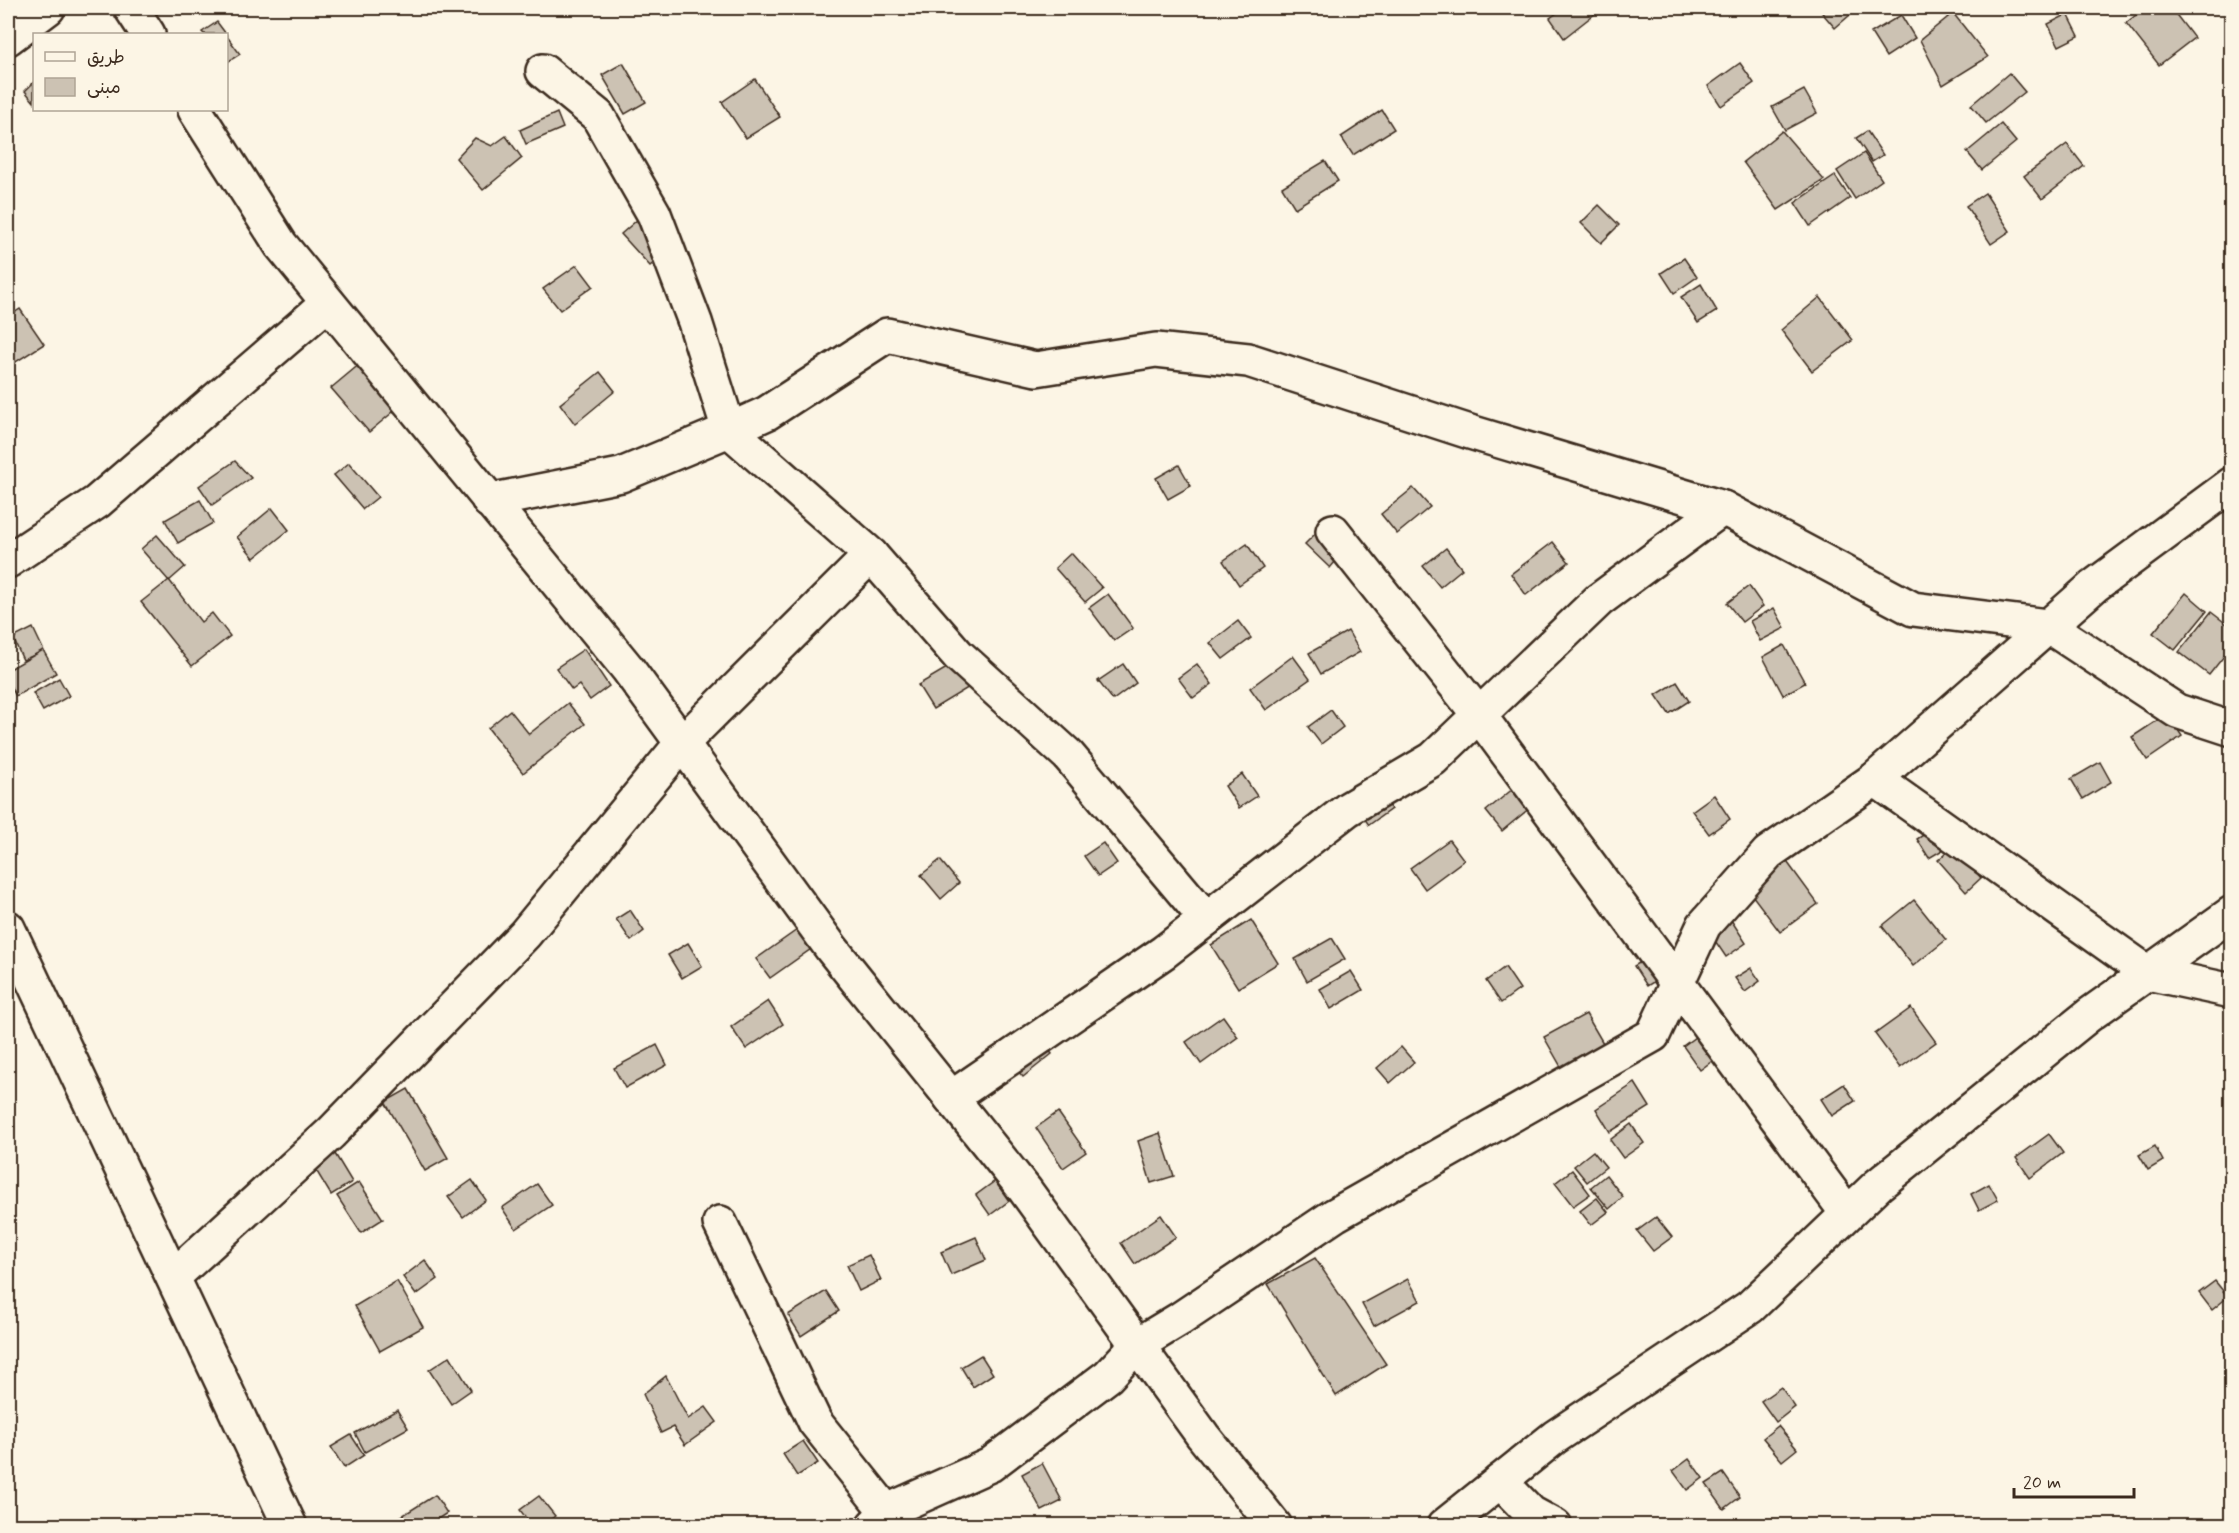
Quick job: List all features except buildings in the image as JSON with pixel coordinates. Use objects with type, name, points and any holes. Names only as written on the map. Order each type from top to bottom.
[{"type":"street","points":[[8,38],[48,8]]},
{"type":"street","points":[[131,8],[147,33]]},
{"type":"street","points":[[543,71],[598,116],[654,214],[696,322],[729,430],[871,555],[958,655],[1068,755],[1206,919]]},
{"type":"street","points":[[196,111],[281,245],[628,669],[832,949],[1025,1190],[1203,1436],[1275,1526]]},
{"type":"street","points":[[8,561],[97,502],[328,303]]},
{"type":"street","points":[[489,501],[621,475],[729,430],[767,413],[887,335],[1036,369],[1155,351],[1248,360],[1470,432],[1723,508],[1913,609],[2048,626],[2177,711],[2232,729]]},
{"type":"street","points":[[720,1224],[815,1422],[886,1521],[990,1465],[1108,1376],[1137,1345],[1180,1319],[1335,1215],[1653,1035],[1704,925],[1768,853],[1875,779],[2094,586],[2232,484]]},
{"type":"street","points":[[951,1098],[1164,952],[1348,809],[1433,759],[1599,600],[1723,508]]},
{"type":"street","points":[[1334,531],[1479,715],[1847,1213]]},
{"type":"street","points":[[172,1277],[331,1133],[517,943],[682,744],[871,555]]},
{"type":"street","points":[[1875,779],[2148,973],[2232,991]]},
{"type":"street","points":[[1444,1526],[1556,1437],[1750,1307],[1878,1185],[2071,1030],[2232,913]]},
{"type":"street","points":[[8,927],[290,1526]]},
{"type":"street","points":[[1500,1481],[1531,1513],[1555,1526]]}]
